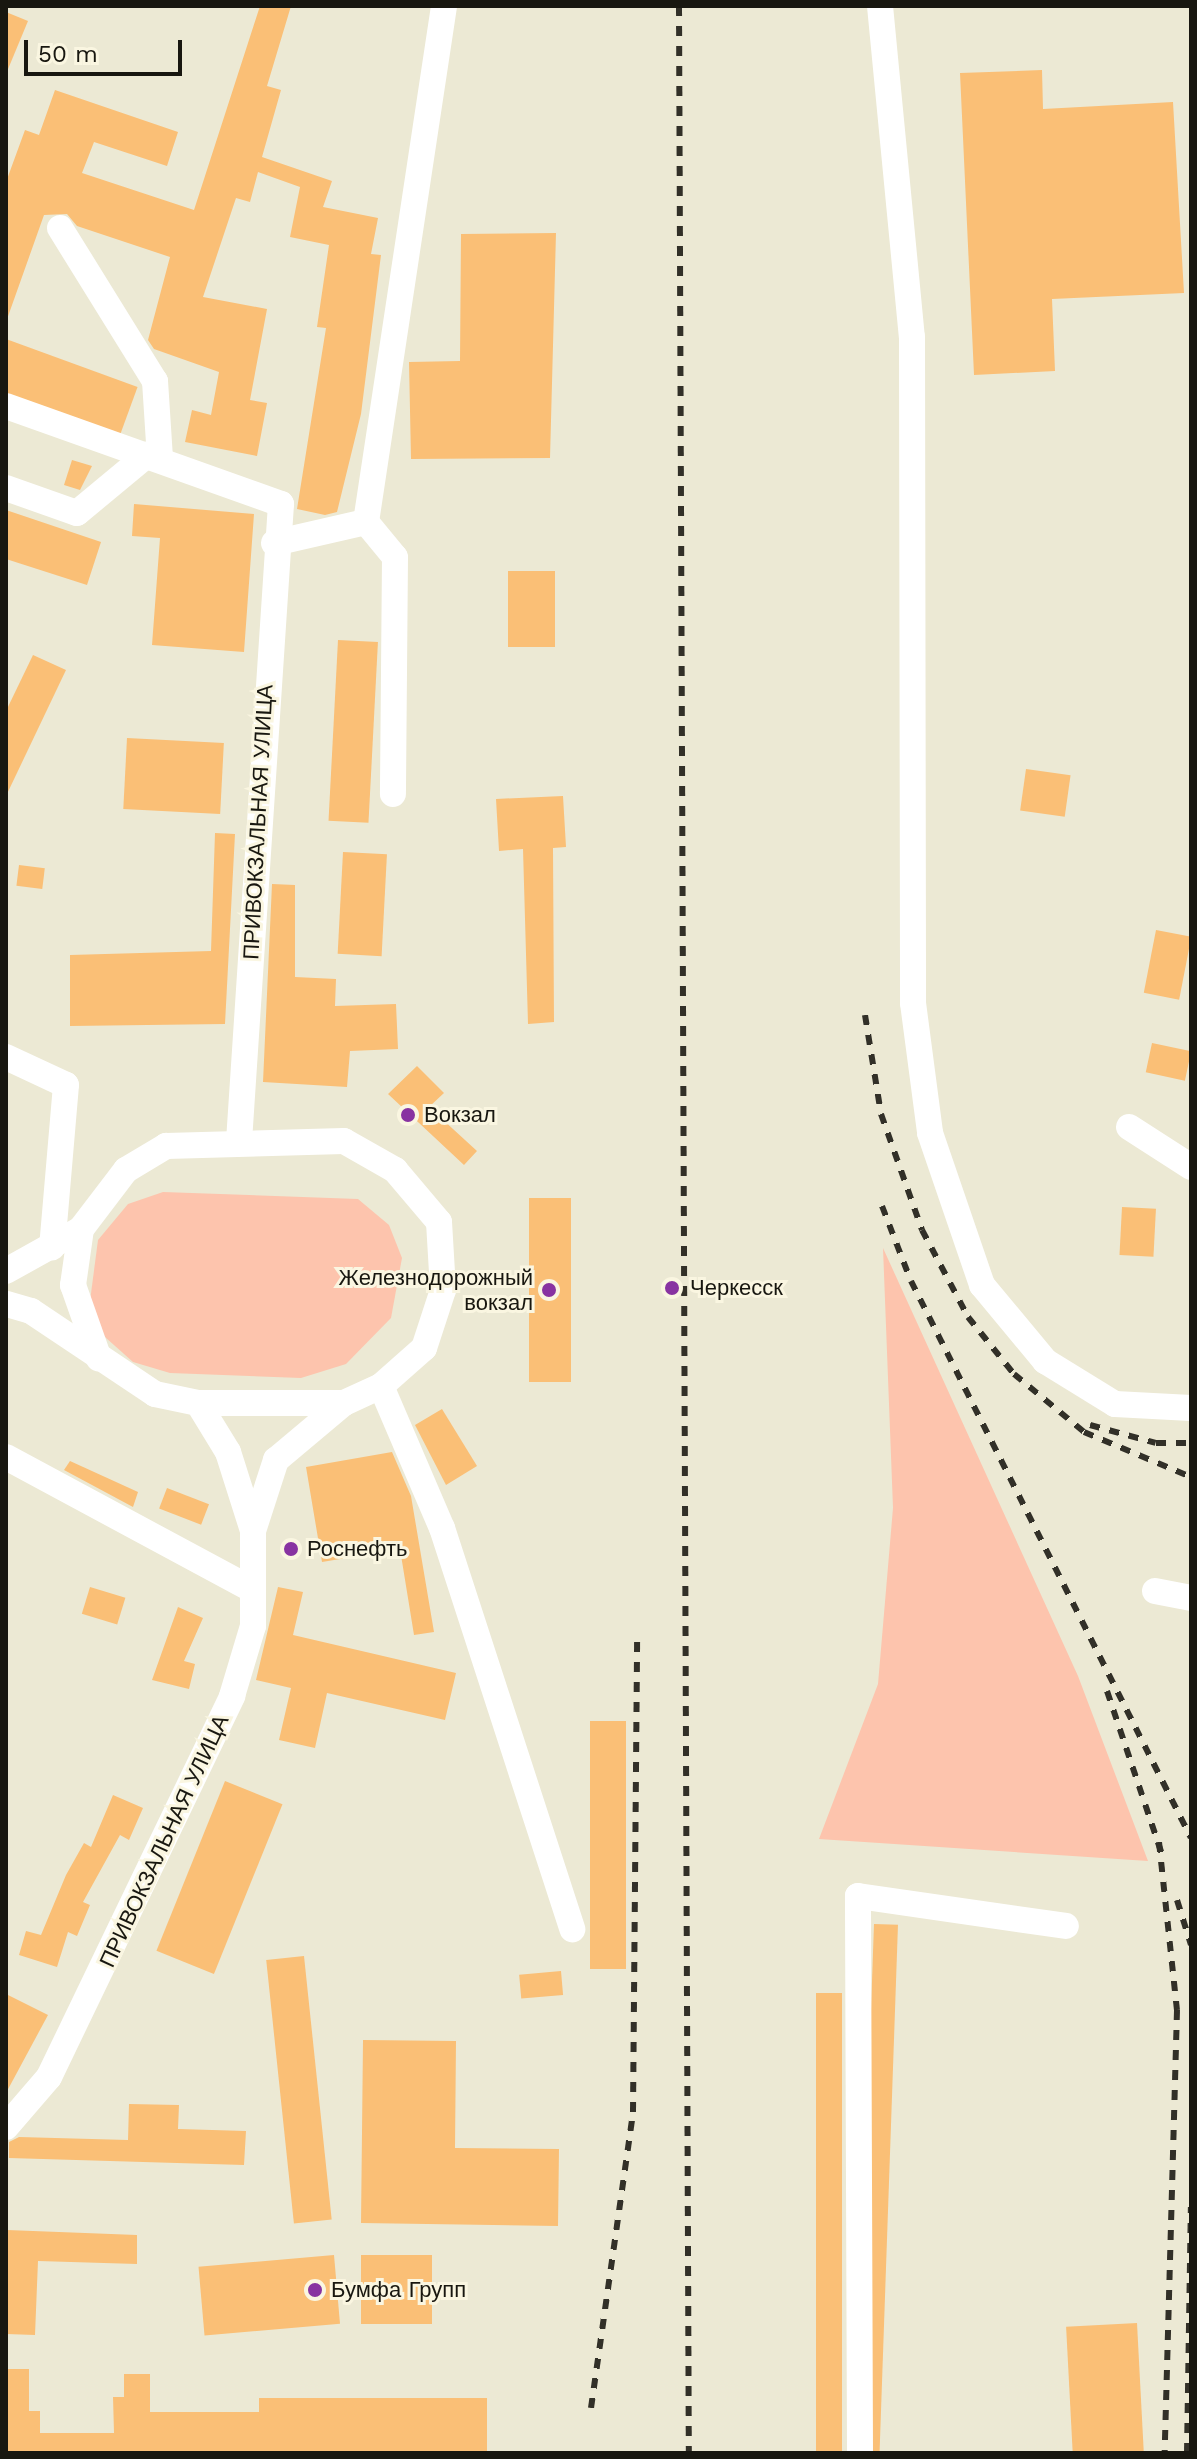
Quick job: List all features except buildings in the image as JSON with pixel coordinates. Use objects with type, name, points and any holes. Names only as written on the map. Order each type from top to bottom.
[{"type":"street","points":[[393,794],[395,557],[366,522],[444,6]]},
{"type":"street","points":[[880,6],[912,337],[913,1003],[930,1133],[982,1285],[1045,1361],[1115,1404],[1191,1408]]},
{"type":"street","points":[[60,228],[155,381],[154,457]]},
{"type":"street","points":[[6,406],[154,457]]},
{"type":"street","points":[[6,488],[77,513],[154,457]]},
{"type":"street","name":"ПРИВОКЗАЛЬНАЯ УЛИЦА","points":[[154,457],[281,504],[274,543],[239,1141]]},
{"type":"street","points":[[274,543],[366,522]]},
{"type":"street","points":[[6,1057],[66,1085],[52,1247]]},
{"type":"street","points":[[1129,1127],[1191,1167]]},
{"type":"street","points":[[6,1271],[81,1229],[126,1170],[166,1146],[239,1141],[344,1141],[395,1170],[439,1222],[443,1290],[424,1348],[381,1386],[344,1403],[198,1403],[155,1394],[31,1311],[6,1304]]},
{"type":"street","points":[[81,1229],[73,1285],[99,1359]]},
{"type":"street","points":[[381,1386],[442,1528],[572,1929]]},
{"type":"street","name":"ПРИВОКЗАЛЬНАЯ УЛИЦА","points":[[198,1403],[228,1452],[253,1531]]},
{"type":"street","name":"ПРИВОКЗАЛЬНАЯ УЛИЦА","points":[[6,2127],[55,2065],[232,1696],[253,1626],[253,1531],[276,1460],[344,1403]]},
{"type":"street","points":[[6,1457],[251,1589]]},
{"type":"street","points":[[1155,1591],[1191,1598]]},
{"type":"street","points":[[860,2453],[858,1896],[1066,1926]]},
{"type":"shaded area","points":[[163,1192],[358,1199],[389,1225],[402,1258],[391,1318],[346,1364],[301,1378],[170,1373],[133,1362],[96,1329],[90,1301],[98,1240],[128,1204]]},
{"type":"shaded area","points":[[883,1248],[1078,1676],[1148,1861],[819,1839],[878,1684],[893,1508]]},
{"type":"railway","points":[[679,6],[689,2453]]},
{"type":"railway","points":[[865,1015],[881,1114],[922,1230],[968,1317],[1014,1374],[1084,1432],[1191,1477]]},
{"type":"railway","points":[[882,1206],[911,1281],[1191,1838]]},
{"type":"railway","points":[[1090,1425],[1156,1443],[1191,1443]]},
{"type":"railway","points":[[591,2408],[633,2112],[637,1637]]},
{"type":"railway","points":[[1107,1691],[1162,1854]]},
{"type":"railway","points":[[1159,1842],[1177,2010],[1165,2453]]},
{"type":"railway","points":[[1177,1900],[1191,1945]]},
{"type":"railway","points":[[1187,2453],[1191,2207]]},
{"type":"place","name":"Вокзал","points":[[408,1115]]},
{"type":"place","name":"Черкесск","points":[[672,1288]]},
{"type":"place","name":"Железнодорожный вокзал","points":[[549,1290]]},
{"type":"place","name":"Роснефть","points":[[291,1549]]},
{"type":"place","name":"Бумфа Групп","points":[[315,2290]]}]
